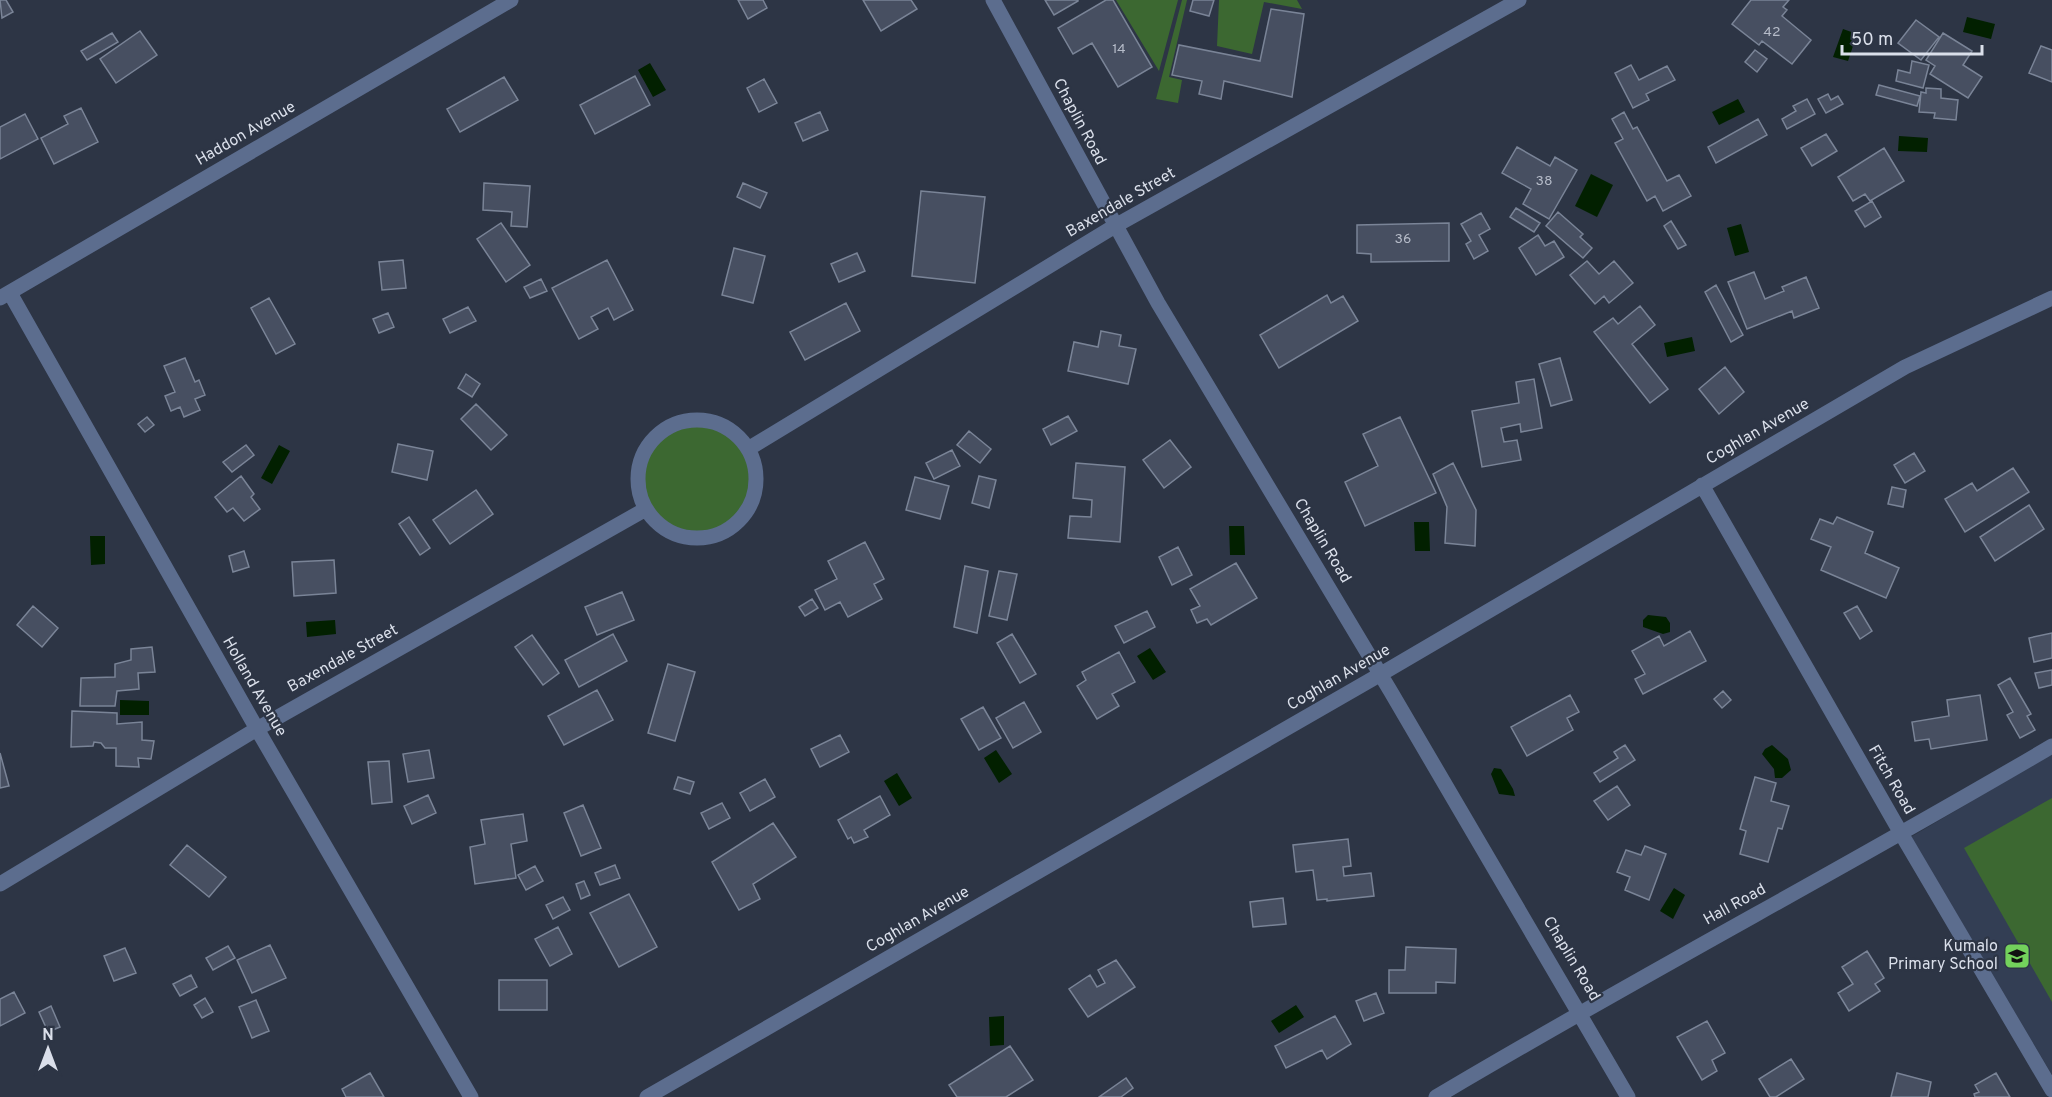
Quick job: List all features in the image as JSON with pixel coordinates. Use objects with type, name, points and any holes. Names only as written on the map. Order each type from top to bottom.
[{"type":"street","name":"Haddon Avenue","points":[[5,296],[511,0]]},
{"type":"street","name":"Chaplin Road","points":[[993,0],[1115,226],[1580,1011],[1628,1097]]},
{"type":"street","name":"Baxendale Street","points":[[748,448],[1115,226],[1519,0]]},
{"type":"street","name":"Holland Avenue","points":[[5,296],[471,1097]]},
{"type":"street","name":"Coghlan Avenue","points":[[647,1097],[1381,674],[1905,367],[2052,297]]},
{"type":"street","points":[[689,420],[712,421],[733,431],[748,448],[756,470],[755,494],[745,514],[728,530],[706,537],[683,536],[662,526],[646,509],[638,487],[640,464],[650,443],[667,428],[689,420]]},
{"type":"street","name":"Fitch Road","points":[[1702,485],[1902,835],[2052,1090]]},
{"type":"street","name":"Baxendale Street","points":[[0,884],[257,729],[646,509]]},
{"type":"street","name":"Hall Road","points":[[1436,1097],[1580,1011],[1902,835],[2052,746]]},
{"type":"shaded area","points":[[1116,0],[1178,0],[1159,71]]},
{"type":"shaded area","points":[[1182,0],[1187,0],[1169,77],[1182,80],[1178,103],[1156,99]]},
{"type":"shaded area","points":[[1219,0],[1297,0],[1302,9],[1264,2],[1252,54],[1217,46]]},
{"type":"shaded area","points":[[1967,17],[1995,24],[1991,39],[1963,32]]},
{"type":"shaded area","points":[[1843,29],[1857,34],[1848,61],[1833,57]]},
{"type":"shaded area","points":[[650,63],[666,90],[653,97],[638,70]]},
{"type":"shaded area","points":[[1738,99],[1745,112],[1719,125],[1712,112]]},
{"type":"shaded area","points":[[1899,136],[1928,138],[1927,152],[1898,151]]},
{"type":"shaded area","points":[[1591,174],[1613,185],[1597,217],[1575,206]]},
{"type":"shaded area","points":[[1741,224],[1749,252],[1735,256],[1727,228]]},
{"type":"shaded area","points":[[1692,337],[1695,351],[1667,357],[1664,343]]},
{"type":"shaded area","points":[[697,420],[730,430],[746,446],[756,479],[746,512],[730,528],[697,538],[664,528],[648,512],[638,479],[648,446],[664,430]]},
{"type":"shaded area","points":[[279,445],[290,451],[272,484],[261,478]]},
{"type":"shaded area","points":[[1414,522],[1429,522],[1430,551],[1415,551]]},
{"type":"shaded area","points":[[1229,526],[1244,526],[1245,555],[1230,555]]},
{"type":"shaded area","points":[[90,536],[105,536],[105,564],[91,565]]},
{"type":"shaded area","points":[[1648,615],[1666,617],[1670,623],[1670,632],[1663,634],[1643,627],[1643,620]]},
{"type":"shaded area","points":[[335,620],[336,634],[307,637],[306,622]]},
{"type":"shaded area","points":[[1150,648],[1166,672],[1153,680],[1137,656]]},
{"type":"shaded area","points":[[120,700],[149,701],[149,715],[120,715]]},
{"type":"shaded area","points":[[1772,745],[1788,759],[1791,770],[1782,778],[1775,778],[1774,769],[1762,754]]},
{"type":"shaded area","points":[[996,750],[1012,774],[999,783],[984,758]]},
{"type":"shaded area","name":"Kumalo Primary School","points":[[2052,754],[2052,1075],[1911,837]]},
{"type":"shaded area","points":[[1494,768],[1501,769],[1515,796],[1499,794],[1491,774]]},
{"type":"shaded area","points":[[897,773],[912,798],[899,806],[884,781]]},
{"type":"shaded area","points":[[2052,798],[2052,1002],[1964,848]]},
{"type":"shaded area","points":[[1674,888],[1685,895],[1673,919],[1660,911]]},
{"type":"shaded area","points":[[1296,1005],[1304,1017],[1279,1033],[1271,1021]]},
{"type":"shaded area","points":[[1004,1016],[1004,1045],[990,1046],[989,1017]]},
{"type":"building","points":[[0,0],[6,0],[13,12],[2,18]]},
{"type":"building","points":[[738,0],[763,0],[767,8],[748,19]]},
{"type":"building","points":[[863,0],[911,0],[917,9],[881,31]]},
{"type":"building","points":[[1045,0],[1078,0],[1078,1],[1054,15]]},
{"type":"building","points":[[1106,0],[1113,0],[1152,67],[1118,87],[1092,43],[1073,54],[1058,28]]},
{"type":"building","points":[[1193,0],[1214,0],[1209,16],[1190,11]]},
{"type":"building","points":[[1751,0],[1789,0],[1783,7],[1787,10],[1782,16],[1811,40],[1792,64],[1762,41],[1759,45],[1732,24]]},
{"type":"building","points":[[1271,9],[1304,14],[1292,97],[1224,81],[1221,99],[1199,94],[1202,81],[1172,75],[1179,45],[1260,61]]},
{"type":"building","points":[[1916,20],[1939,37],[1921,60],[1898,43]]},
{"type":"building","points":[[140,31],[157,55],[116,83],[100,59]]},
{"type":"building","points":[[112,33],[118,42],[87,60],[81,51]]},
{"type":"building","points":[[1943,33],[1972,51],[1963,65],[1982,77],[1968,98],[1930,74],[1935,66],[1926,60]]},
{"type":"building","points":[[2041,46],[2052,50],[2052,82],[2029,73]]},
{"type":"building","points":[[1755,50],[1767,59],[1757,72],[1745,62]]},
{"type":"building","points":[[1912,61],[1929,65],[1923,88],[1896,81],[1898,70],[1910,73]]},
{"type":"building","points":[[1631,65],[1639,80],[1667,66],[1675,80],[1646,94],[1649,100],[1633,108],[1615,73]]},
{"type":"building","points":[[635,76],[650,105],[595,134],[580,105]]},
{"type":"building","points":[[504,77],[518,100],[460,132],[447,109]]},
{"type":"building","points":[[764,79],[777,103],[759,112],[747,88]]},
{"type":"building","points":[[1879,85],[1920,96],[1917,106],[1876,95]]},
{"type":"building","points":[[1926,88],[1941,89],[1941,98],[1958,100],[1956,120],[1934,118],[1935,113],[1919,112],[1921,92],[1926,93]]},
{"type":"building","points":[[1828,94],[1831,100],[1838,96],[1843,104],[1826,113],[1818,99]]},
{"type":"building","points":[[1807,99],[1815,114],[1787,129],[1782,119],[1796,111],[1793,106]]},
{"type":"building","points":[[81,108],[98,142],[54,164],[41,138],[68,124],[64,116]]},
{"type":"building","points":[[820,112],[828,130],[803,141],[795,123]]},
{"type":"building","points":[[1624,112],[1633,129],[1637,127],[1667,181],[1679,175],[1691,196],[1663,211],[1655,196],[1647,201],[1615,143],[1623,139],[1612,119]]},
{"type":"building","points":[[25,114],[38,139],[0,159],[0,127]]},
{"type":"building","points":[[1758,119],[1767,135],[1716,163],[1708,147]]},
{"type":"building","points":[[1826,134],[1837,151],[1812,166],[1801,148]]},
{"type":"building","points":[[1517,147],[1550,166],[1555,157],[1577,170],[1549,219],[1523,204],[1531,189],[1502,173]]},
{"type":"building","points":[[1884,148],[1904,181],[1870,201],[1865,194],[1853,201],[1838,177]]},
{"type":"building","points":[[484,183],[530,186],[527,227],[511,226],[512,212],[483,210]]},
{"type":"building","points":[[743,183],[767,193],[760,208],[737,197]]},
{"type":"building","points":[[921,191],[985,197],[975,283],[912,276]]},
{"type":"building","points":[[1872,201],[1881,217],[1865,227],[1855,211]]},
{"type":"building","points":[[1516,208],[1540,223],[1534,232],[1510,217]]},
{"type":"building","points":[[1558,212],[1583,234],[1580,237],[1592,248],[1583,258],[1546,226]]},
{"type":"building","points":[[1481,213],[1490,229],[1479,235],[1488,251],[1474,259],[1466,244],[1471,241],[1461,224]]},
{"type":"building","points":[[1671,221],[1686,245],[1678,249],[1664,226]]},
{"type":"building","points":[[501,223],[530,265],[506,282],[477,239]]},
{"type":"building","points":[[1449,223],[1449,261],[1371,262],[1371,254],[1357,253],[1357,225]]},
{"type":"building","points":[[1538,235],[1545,246],[1554,241],[1564,257],[1536,275],[1519,248]]},
{"type":"building","points":[[734,248],[765,256],[753,303],[722,295]]},
{"type":"building","points":[[857,253],[865,271],[839,282],[831,264]]},
{"type":"building","points":[[403,260],[406,288],[382,290],[379,262]]},
{"type":"building","points":[[607,260],[633,310],[614,320],[608,308],[591,317],[598,329],[579,339],[552,288]]},
{"type":"building","points":[[1587,261],[1599,274],[1614,261],[1633,283],[1609,303],[1604,296],[1595,304],[1570,275]]},
{"type":"building","points":[[1754,272],[1765,299],[1784,291],[1782,287],[1806,277],[1819,308],[1794,318],[1792,311],[1747,329],[1728,282]]},
{"type":"building","points":[[541,279],[547,291],[530,298],[524,287]]},
{"type":"building","points":[[1716,285],[1743,335],[1731,342],[1705,292]]},
{"type":"building","points":[[1327,295],[1331,303],[1343,296],[1358,321],[1279,368],[1260,335]]},
{"type":"building","points":[[269,298],[295,344],[276,354],[251,308]]},
{"type":"building","points":[[846,303],[860,331],[805,360],[790,332]]},
{"type":"building","points":[[1640,306],[1655,325],[1632,344],[1668,389],[1650,403],[1594,332],[1613,318],[1618,324]]},
{"type":"building","points":[[468,307],[476,321],[450,333],[443,319]]},
{"type":"building","points":[[388,313],[394,327],[379,333],[373,319]]},
{"type":"building","points":[[1101,331],[1121,335],[1119,346],[1136,349],[1128,384],[1068,371],[1074,342],[1098,347]]},
{"type":"building","points":[[185,358],[195,382],[199,380],[205,395],[195,399],[200,410],[184,417],[180,407],[171,411],[165,396],[175,392],[164,366]]},
{"type":"building","points":[[1560,358],[1572,400],[1551,406],[1539,364]]},
{"type":"building","points":[[1725,367],[1744,392],[1719,414],[1699,389]]},
{"type":"building","points":[[466,374],[480,384],[472,397],[458,388]]},
{"type":"building","points":[[1534,379],[1542,428],[1521,432],[1520,424],[1501,428],[1504,442],[1517,440],[1521,460],[1482,467],[1472,411],[1519,403],[1516,382]]},
{"type":"building","points":[[476,404],[507,435],[491,450],[461,419]]},
{"type":"building","points":[[1068,416],[1077,431],[1051,445],[1043,429]]},
{"type":"building","points":[[147,417],[154,425],[145,432],[138,424]]},
{"type":"building","points":[[1400,417],[1436,493],[1365,526],[1345,482],[1378,466],[1363,434]]},
{"type":"building","points":[[969,431],[991,449],[980,463],[957,445]]},
{"type":"building","points":[[1170,440],[1191,467],[1164,488],[1143,460]]},
{"type":"building","points":[[398,444],[433,451],[427,480],[392,472]]},
{"type":"building","points":[[246,445],[254,455],[232,472],[223,462]]},
{"type":"building","points":[[952,450],[960,466],[934,479],[926,463]]},
{"type":"building","points":[[1914,453],[1925,471],[1905,483],[1894,465]]},
{"type":"building","points":[[1076,463],[1125,467],[1120,542],[1068,538],[1070,516],[1091,517],[1092,500],[1073,498]]},
{"type":"building","points":[[1453,463],[1476,510],[1475,546],[1445,543],[1447,507],[1433,474]]},
{"type":"building","points":[[2013,468],[2029,492],[1965,532],[1945,499],[1972,483],[1977,491]]},
{"type":"building","points":[[241,476],[254,494],[251,497],[260,509],[244,521],[233,508],[227,512],[215,497]]},
{"type":"building","points":[[979,476],[996,480],[989,508],[972,503]]},
{"type":"building","points":[[915,477],[949,486],[940,519],[906,510]]},
{"type":"building","points":[[1892,487],[1906,490],[1903,507],[1888,504]]},
{"type":"building","points":[[476,490],[493,514],[450,544],[433,520]]},
{"type":"building","points":[[2029,505],[2044,529],[1995,561],[1980,537]]},
{"type":"building","points":[[409,517],[430,548],[420,555],[399,524]]},
{"type":"building","points":[[1837,517],[1873,532],[1865,553],[1899,568],[1886,598],[1821,570],[1831,547],[1811,539],[1820,519],[1833,524]]},
{"type":"building","points":[[865,542],[884,579],[874,584],[882,599],[848,617],[840,602],[825,610],[815,590],[837,579],[828,561]]},
{"type":"building","points":[[1178,547],[1192,575],[1172,585],[1159,557]]},
{"type":"building","points":[[244,551],[249,567],[233,572],[229,556]]},
{"type":"building","points":[[334,560],[336,593],[294,596],[292,562]]},
{"type":"building","points":[[1236,563],[1257,598],[1211,625],[1207,619],[1197,623],[1191,610],[1200,606],[1190,589]]},
{"type":"building","points":[[965,566],[988,571],[977,633],[954,627]]},
{"type":"building","points":[[999,571],[1017,574],[1007,620],[989,616]]},
{"type":"building","points":[[622,592],[634,620],[597,635],[585,607]]},
{"type":"building","points":[[812,599],[818,608],[805,616],[799,607]]},
{"type":"building","points":[[33,606],[58,628],[42,647],[17,625]]},
{"type":"building","points":[[1857,606],[1872,631],[1860,639],[1844,613]]},
{"type":"building","points":[[1147,611],[1155,627],[1124,643],[1115,626]]},
{"type":"building","points":[[1690,631],[1706,661],[1643,694],[1635,679],[1645,674],[1632,651],[1659,636],[1664,646]]},
{"type":"building","points":[[2052,633],[2052,658],[2034,662],[2029,638]]},
{"type":"building","points":[[613,634],[627,661],[579,687],[565,660]]},
{"type":"building","points":[[1012,634],[1036,674],[1020,683],[997,643]]},
{"type":"building","points":[[532,635],[559,673],[543,685],[515,647]]},
{"type":"building","points":[[152,647],[155,672],[138,673],[139,689],[117,691],[115,706],[80,706],[81,678],[115,677],[115,664],[131,660],[131,649]]},
{"type":"building","points":[[1119,652],[1135,682],[1112,694],[1119,706],[1097,719],[1077,686],[1086,680],[1082,672]]},
{"type":"building","points":[[668,664],[695,672],[675,741],[648,733]]},
{"type":"building","points":[[2052,670],[2052,685],[2039,688],[2035,673]]},
{"type":"building","points":[[2010,678],[2031,714],[2027,716],[2035,730],[2020,738],[2007,715],[2013,712],[1998,685]]},
{"type":"building","points":[[597,690],[613,720],[564,745],[548,716]]},
{"type":"building","points":[[1723,691],[1731,700],[1722,708],[1714,699]]},
{"type":"building","points":[[1570,695],[1579,712],[1567,718],[1573,730],[1527,756],[1511,727]]},
{"type":"building","points":[[1980,695],[1987,740],[1931,749],[1929,739],[1915,741],[1912,722],[1949,716],[1947,700]]},
{"type":"building","points":[[1024,702],[1041,732],[1013,748],[996,718]]},
{"type":"building","points":[[983,707],[1001,738],[979,750],[961,719]]},
{"type":"building","points":[[72,711],[117,713],[117,724],[142,722],[142,740],[154,741],[151,759],[138,758],[139,767],[116,766],[116,748],[105,748],[101,743],[94,742],[93,746],[71,747]]},
{"type":"building","points":[[840,735],[849,752],[820,767],[811,749]]},
{"type":"building","points":[[1625,745],[1635,760],[1600,782],[1594,773],[1618,758],[1614,752]]},
{"type":"building","points":[[429,750],[434,778],[408,782],[403,754]]},
{"type":"building","points":[[0,753],[9,786],[0,788]]},
{"type":"building","points":[[389,761],[392,802],[372,804],[368,762]]},
{"type":"building","points":[[678,777],[694,782],[690,794],[674,789]]},
{"type":"building","points":[[1755,777],[1776,783],[1771,801],[1789,806],[1782,829],[1778,828],[1768,862],[1740,854],[1746,831],[1740,829]]},
{"type":"building","points":[[765,779],[775,797],[750,811],[740,793]]},
{"type":"building","points":[[1617,786],[1630,805],[1608,820],[1594,801]]},
{"type":"building","points":[[428,795],[436,813],[412,824],[404,806]]},
{"type":"building","points":[[880,796],[890,815],[864,830],[868,837],[854,843],[851,837],[848,839],[838,820]]},
{"type":"building","points":[[722,803],[730,818],[709,829],[701,813]]},
{"type":"building","points":[[583,805],[601,848],[581,856],[564,813]]},
{"type":"building","points":[[523,814],[527,841],[511,844],[516,878],[475,884],[470,847],[485,844],[481,820]]},
{"type":"building","points":[[773,823],[796,857],[753,884],[760,899],[739,910],[712,862]]},
{"type":"building","points":[[1348,839],[1351,866],[1343,867],[1344,876],[1371,873],[1374,896],[1317,900],[1313,870],[1296,872],[1293,845]]},
{"type":"building","points":[[187,845],[226,877],[209,897],[170,865]]},
{"type":"building","points":[[1645,846],[1666,854],[1649,900],[1625,890],[1630,877],[1617,872],[1626,850],[1641,855]]},
{"type":"building","points":[[615,865],[620,878],[600,885],[595,873]]},
{"type":"building","points":[[535,866],[543,881],[526,890],[518,875]]},
{"type":"building","points":[[584,881],[590,895],[581,899],[576,884]]},
{"type":"building","points":[[629,894],[657,947],[619,967],[590,913]]},
{"type":"building","points":[[563,897],[570,910],[553,919],[546,905]]},
{"type":"building","points":[[1283,898],[1286,924],[1253,927],[1250,902]]},
{"type":"building","points":[[558,927],[572,954],[550,966],[535,939]]},
{"type":"building","points":[[270,945],[286,978],[252,993],[237,960]]},
{"type":"building","points":[[228,946],[235,958],[213,970],[206,958]]},
{"type":"building","points":[[1406,947],[1456,949],[1455,983],[1436,982],[1436,993],[1389,993],[1389,970],[1405,970]]},
{"type":"building","points":[[125,948],[136,973],[114,981],[104,956]]},
{"type":"building","points":[[1867,951],[1884,978],[1875,984],[1880,991],[1849,1011],[1838,993],[1853,984],[1842,967]]},
{"type":"building","points":[[1116,960],[1135,987],[1088,1017],[1069,989],[1090,975],[1097,987],[1105,983],[1098,970]]},
{"type":"building","points":[[191,975],[197,987],[180,996],[173,984]]},
{"type":"building","points":[[499,980],[547,980],[547,1010],[499,1010]]},
{"type":"building","points":[[14,992],[25,1013],[0,1026],[0,999]]},
{"type":"building","points":[[1376,993],[1384,1013],[1364,1021],[1356,1001]]},
{"type":"building","points":[[205,998],[213,1012],[202,1018],[194,1005]]},
{"type":"building","points":[[256,1000],[269,1031],[252,1038],[239,1007]]},
{"type":"building","points":[[51,1006],[60,1027],[48,1032],[39,1012]]},
{"type":"building","points":[[1335,1016],[1351,1044],[1327,1059],[1322,1050],[1286,1068],[1275,1046]]},
{"type":"building","points":[[1707,1021],[1725,1053],[1712,1060],[1717,1071],[1702,1080],[1677,1037]]},
{"type":"building","points":[[1010,1046],[1033,1080],[1006,1097],[957,1097],[949,1085]]},
{"type":"building","points":[[1791,1059],[1804,1079],[1776,1097],[1770,1097],[1759,1079]]},
{"type":"building","points":[[370,1073],[384,1097],[346,1097],[342,1089]]},
{"type":"building","points":[[1897,1073],[1931,1082],[1928,1097],[1891,1097]]},
{"type":"building","points":[[1996,1073],[2010,1097],[1975,1097],[1974,1094],[1979,1092],[1975,1085]]},
{"type":"building","points":[[1126,1078],[1133,1088],[1121,1097],[1099,1097]]},
{"type":"place","name":"Kumalo Primary School","points":[[2017,956]]}]
